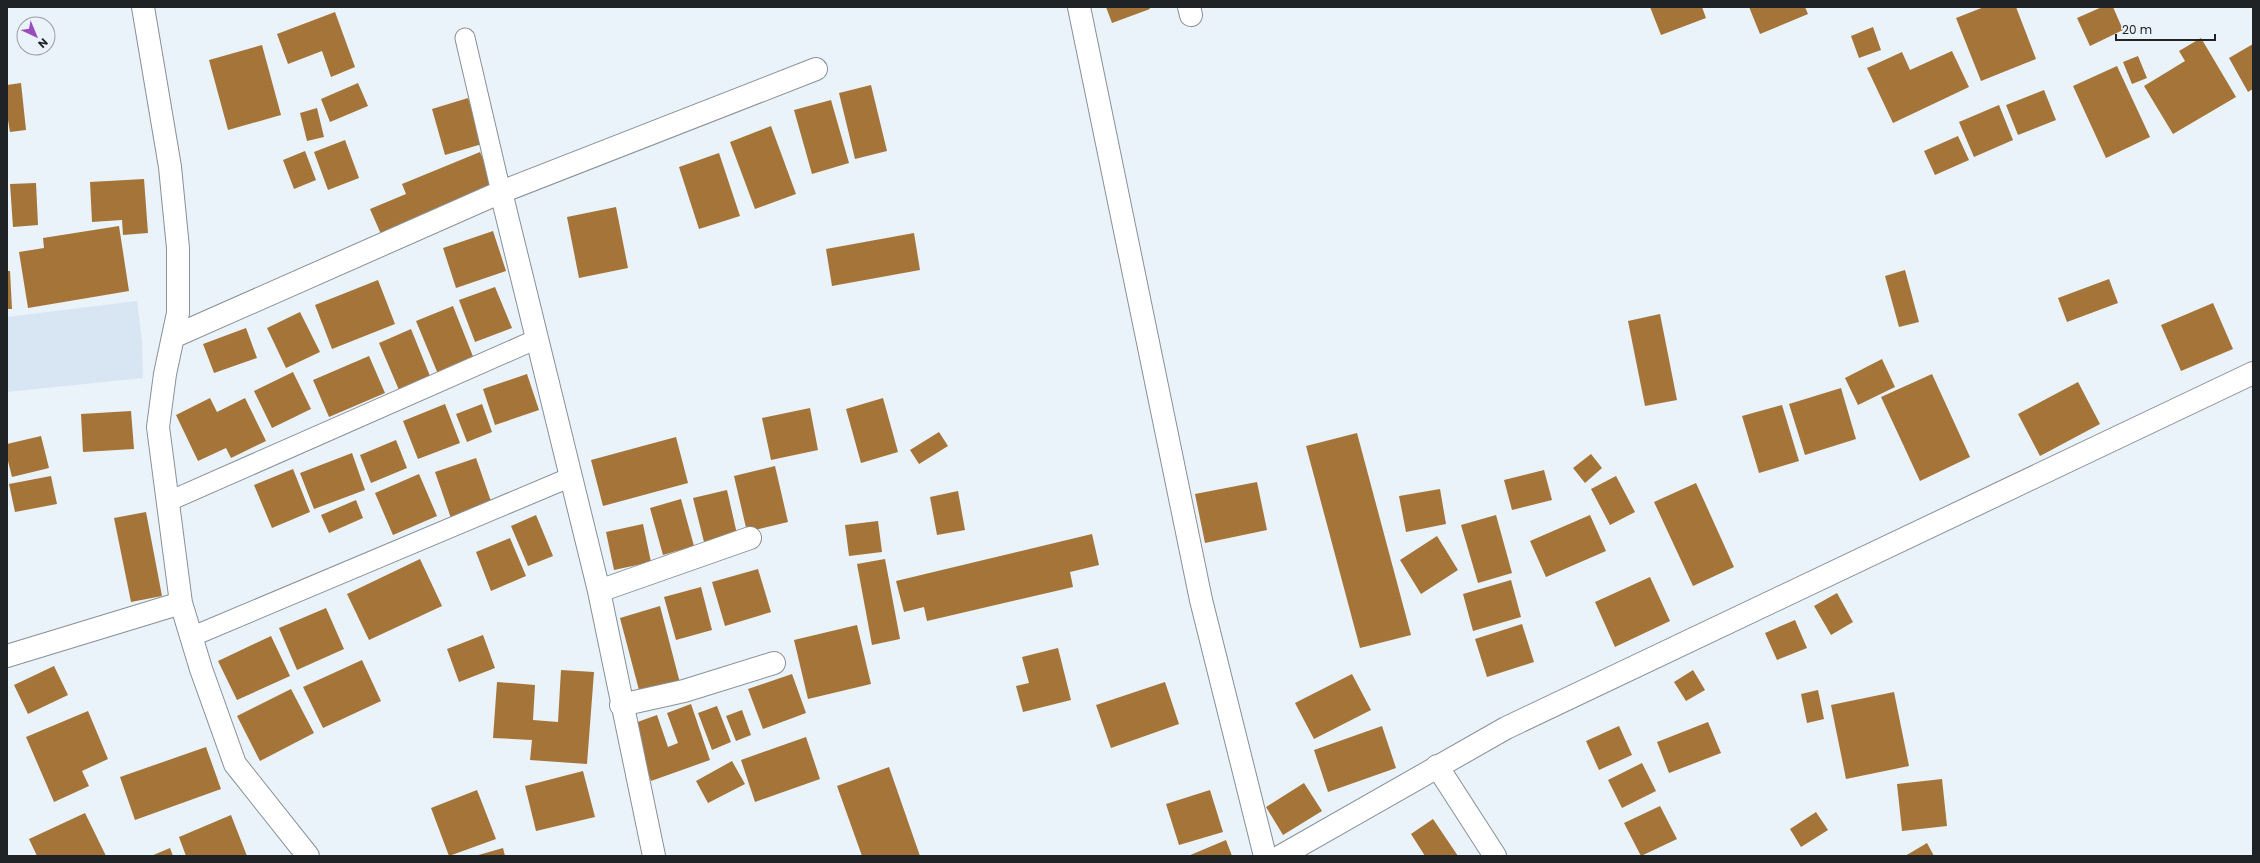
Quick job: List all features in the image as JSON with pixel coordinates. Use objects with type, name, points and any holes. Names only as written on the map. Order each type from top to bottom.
[{"type":"street","points":[[143,7],[170,167],[175,226],[178,313],[165,374],[158,427],[181,603],[191,637],[235,764],[308,856]]},
{"type":"street","points":[[1079,7],[1201,600],[1265,856]]},
{"type":"street","points":[[174,336],[501,192],[816,69]]},
{"type":"street","points":[[501,192],[599,591],[621,706],[654,856]]},
{"type":"street","points":[[1281,856],[1506,728],[2253,372]]},
{"type":"street","points":[[599,591],[750,538]]},
{"type":"street","points":[[7,656],[181,603]]},
{"type":"street","points":[[621,706],[684,691],[774,663]]},
{"type":"street","points":[[1437,766],[1494,856]]},
{"type":"lane","points":[[465,38],[501,192]]},
{"type":"lane","points":[[167,502],[537,339]]},
{"type":"lane","points":[[191,637],[571,477]]},
{"type":"shaded area","points":[[137,301],[142,341],[143,378],[7,392],[7,317]]},
{"type":"building","points":[[1106,7],[1149,7],[1150,9],[1112,23]]},
{"type":"building","points":[[1650,7],[1702,7],[1706,18],[1661,35]]},
{"type":"building","points":[[1749,7],[1805,7],[1808,14],[1760,34]]},
{"type":"building","points":[[1984,7],[2016,7],[2036,59],[1981,81],[1956,18]]},
{"type":"building","points":[[2102,7],[2113,7],[2123,30],[2090,46],[2077,18]]},
{"type":"building","points":[[335,12],[355,67],[331,77],[322,51],[288,64],[277,34]]},
{"type":"building","points":[[1873,27],[1881,50],[1859,58],[1851,36]]},
{"type":"building","points":[[2201,38],[2236,97],[2173,134],[2144,86],[2185,61],[2179,51]]},
{"type":"building","points":[[2253,44],[2253,89],[2248,92],[2229,58]]},
{"type":"building","points":[[262,45],[281,115],[228,130],[209,60]]},
{"type":"building","points":[[1952,51],[1969,87],[1893,123],[1867,68],[1902,52],[1910,70]]},
{"type":"building","points":[[2138,56],[2147,78],[2132,84],[2123,62]]},
{"type":"building","points":[[2117,66],[2150,137],[2106,158],[2073,86]]},
{"type":"building","points":[[21,83],[26,130],[10,132],[7,114],[7,85]]},
{"type":"building","points":[[358,83],[368,106],[330,122],[321,99]]},
{"type":"building","points":[[871,85],[887,151],[855,159],[839,93]]},
{"type":"building","points":[[2044,90],[2056,120],[2018,135],[2006,105]]},
{"type":"building","points":[[468,98],[482,144],[445,155],[432,109]]},
{"type":"building","points":[[831,100],[849,163],[812,174],[794,110]]},
{"type":"building","points":[[1999,105],[2013,140],[1974,157],[1959,122]]},
{"type":"building","points":[[317,108],[324,137],[307,141],[300,113]]},
{"type":"building","points":[[771,126],[796,194],[755,209],[730,142]]},
{"type":"building","points":[[1958,136],[1969,160],[1935,175],[1924,151]]},
{"type":"building","points":[[345,140],[359,178],[328,190],[314,152]]},
{"type":"building","points":[[305,151],[316,180],[294,189],[283,160]]},
{"type":"building","points":[[480,152],[498,194],[384,241],[370,209],[406,194],[402,184]]},
{"type":"building","points":[[719,153],[740,216],[699,229],[679,167]]},
{"type":"building","points":[[144,179],[148,233],[123,235],[122,220],[92,222],[90,182]]},
{"type":"building","points":[[36,183],[38,225],[13,227],[10,184]]},
{"type":"building","points":[[616,207],[628,268],[579,278],[567,217]]},
{"type":"building","points":[[119,226],[129,291],[28,308],[19,252],[44,248],[43,238]]},
{"type":"building","points":[[493,231],[506,271],[456,288],[443,248]]},
{"type":"building","points":[[914,233],[920,270],[832,286],[826,249]]},
{"type":"building","points":[[1905,270],[1919,322],[1899,327],[1885,276]]},
{"type":"building","points":[[7,271],[10,271],[12,309],[7,309]]},
{"type":"building","points":[[2109,279],[2118,303],[2067,322],[2058,298]]},
{"type":"building","points":[[378,280],[395,324],[332,349],[315,305]]},
{"type":"building","points":[[495,287],[512,328],[475,342],[459,300]]},
{"type":"building","points":[[2213,303],[2233,349],[2181,371],[2161,325]]},
{"type":"building","points":[[453,306],[474,359],[438,374],[416,321]]},
{"type":"building","points":[[300,312],[320,352],[286,368],[267,328]]},
{"type":"building","points":[[1660,314],[1677,400],[1645,406],[1628,321]]},
{"type":"building","points":[[246,328],[257,358],[214,373],[203,344]]},
{"type":"building","points":[[411,329],[430,376],[399,390],[379,343]]},
{"type":"building","points":[[369,356],[385,393],[329,417],[313,380]]},
{"type":"building","points":[[1882,359],[1895,387],[1858,405],[1845,378]]},
{"type":"building","points":[[293,372],[311,409],[272,428],[254,391]]},
{"type":"building","points":[[527,374],[539,410],[495,425],[483,389]]},
{"type":"building","points":[[1932,374],[1970,457],[1920,481],[1881,397]]},
{"type":"building","points":[[2078,382],[2100,424],[2040,456],[2018,414]]},
{"type":"building","points":[[1841,388],[1856,439],[1805,455],[1789,404]]},
{"type":"building","points":[[210,398],[217,412],[245,398],[266,441],[231,458],[226,448],[198,461],[176,415]]},
{"type":"building","points":[[883,398],[898,452],[861,463],[846,409]]},
{"type":"building","points":[[445,404],[460,443],[418,459],[403,421]]},
{"type":"building","points":[[482,404],[492,432],[467,442],[456,414]]},
{"type":"building","points":[[1782,405],[1799,461],[1759,473],[1742,416]]},
{"type":"building","points":[[810,408],[818,450],[771,460],[762,418]]},
{"type":"building","points":[[131,411],[134,449],[83,452],[81,414]]},
{"type":"building","points":[[939,432],[948,446],[919,464],[910,450]]},
{"type":"building","points":[[1357,433],[1411,635],[1360,648],[1306,446]]},
{"type":"building","points":[[41,436],[49,468],[12,477],[7,457],[7,444]]},
{"type":"building","points":[[676,437],[688,483],[603,506],[591,460]]},
{"type":"building","points":[[396,440],[407,468],[371,483],[360,455]]},
{"type":"building","points":[[352,453],[365,490],[314,509],[300,473]]},
{"type":"building","points":[[1591,454],[1602,468],[1585,483],[1573,468]]},
{"type":"building","points":[[476,458],[493,507],[452,521],[435,472]]},
{"type":"building","points":[[775,466],[788,522],[747,532],[734,476]]},
{"type":"building","points":[[293,469],[310,512],[272,528],[254,485]]},
{"type":"building","points":[[1544,470],[1552,500],[1512,510],[1504,480]]},
{"type":"building","points":[[419,474],[437,516],[393,535],[375,493]]},
{"type":"building","points":[[51,476],[57,504],[15,512],[9,484]]},
{"type":"building","points":[[1616,476],[1635,512],[1610,525],[1591,489]]},
{"type":"building","points":[[1257,482],[1267,530],[1205,543],[1195,494]]},
{"type":"building","points":[[1696,483],[1734,567],[1693,586],[1654,502]]},
{"type":"building","points":[[1440,489],[1446,524],[1406,532],[1399,496]]},
{"type":"building","points":[[727,490],[737,534],[704,542],[693,498]]},
{"type":"building","points":[[958,491],[965,530],[937,535],[930,497]]},
{"type":"building","points":[[681,499],[694,546],[663,555],[650,508]]},
{"type":"building","points":[[356,500],[363,518],[329,533],[321,515]]},
{"type":"building","points":[[146,512],[162,596],[131,602],[114,518]]},
{"type":"building","points":[[536,515],[553,556],[528,566],[511,526]]},
{"type":"building","points":[[1496,515],[1512,573],[1478,583],[1461,525]]},
{"type":"building","points":[[1590,515],[1606,551],[1546,577],[1530,541]]},
{"type":"building","points":[[878,521],[882,552],[849,556],[845,525]]},
{"type":"building","points":[[643,524],[651,562],[614,570],[606,532]]},
{"type":"building","points":[[1092,534],[1099,565],[1070,572],[1073,587],[927,621],[924,607],[904,612],[896,581]]},
{"type":"building","points":[[1437,536],[1458,570],[1421,594],[1400,560]]},
{"type":"building","points":[[510,538],[526,576],[491,591],[476,552]]},
{"type":"building","points":[[420,559],[442,606],[369,640],[347,594]]},
{"type":"building","points":[[885,559],[900,639],[872,645],[857,564]]},
{"type":"building","points":[[758,569],[771,612],[725,626],[712,582]]},
{"type":"building","points":[[1650,577],[1670,621],[1615,647],[1595,602]]},
{"type":"building","points":[[1511,580],[1521,617],[1473,631],[1463,594]]},
{"type":"building","points":[[701,587],[712,630],[676,640],[664,597]]},
{"type":"building","points":[[1837,593],[1853,622],[1831,635],[1814,606]]},
{"type":"building","points":[[660,606],[680,683],[640,694],[620,618]]},
{"type":"building","points":[[326,608],[344,649],[297,670],[279,628]]},
{"type":"building","points":[[1795,620],[1807,648],[1777,660],[1765,633]]},
{"type":"building","points":[[1522,624],[1534,662],[1487,677],[1475,639]]},
{"type":"building","points":[[857,625],[871,684],[808,699],[794,640]]},
{"type":"building","points":[[483,635],[495,668],[459,682],[447,649]]},
{"type":"building","points":[[271,636],[290,676],[237,700],[218,661]]},
{"type":"building","points":[[1058,648],[1071,700],[1023,712],[1016,686],[1029,683],[1022,657]]},
{"type":"building","points":[[362,660],[381,701],[323,728],[303,687]]},
{"type":"building","points":[[54,666],[68,695],[28,714],[14,685]]},
{"type":"building","points":[[561,670],[594,672],[587,764],[530,760],[532,740],[493,738],[497,682],[535,685],[533,720],[558,722]]},
{"type":"building","points":[[1693,670],[1705,690],[1686,701],[1674,682]]},
{"type":"building","points":[[792,674],[806,713],[763,729],[748,689]]},
{"type":"building","points":[[1352,674],[1371,710],[1314,739],[1295,703]]},
{"type":"building","points":[[1165,682],[1179,724],[1111,748],[1096,705]]},
{"type":"building","points":[[291,689],[314,733],[260,761],[237,716]]},
{"type":"building","points":[[1818,690],[1824,719],[1807,723],[1801,694]]},
{"type":"building","points":[[1894,692],[1909,766],[1846,779],[1831,705]]},
{"type":"building","points":[[691,704],[710,760],[651,781],[632,724],[657,715],[668,747],[678,743],[667,713]]},
{"type":"building","points":[[717,706],[731,742],[712,750],[698,713]]},
{"type":"building","points":[[742,710],[751,735],[736,741],[726,716]]},
{"type":"building","points":[[88,711],[108,759],[82,771],[89,786],[54,802],[26,737]]},
{"type":"building","points":[[1708,722],[1721,753],[1669,773],[1657,742]]},
{"type":"building","points":[[1382,726],[1396,768],[1328,792],[1314,750]]},
{"type":"building","points":[[1619,726],[1632,755],[1599,770],[1586,741]]},
{"type":"building","points":[[806,737],[820,779],[755,802],[741,760]]},
{"type":"building","points":[[206,747],[221,789],[135,820],[120,777]]},
{"type":"building","points":[[732,761],[745,784],[708,803],[696,781]]},
{"type":"building","points":[[1642,763],[1656,791],[1622,808],[1608,780]]},
{"type":"building","points":[[889,767],[920,856],[862,856],[837,786]]},
{"type":"building","points":[[583,771],[595,817],[536,831],[525,786]]},
{"type":"building","points":[[1942,779],[1947,826],[1902,831],[1897,784]]},
{"type":"building","points":[[1304,783],[1322,811],[1283,835],[1266,807]]},
{"type":"building","points":[[477,790],[496,839],[449,856],[431,808]]},
{"type":"building","points":[[1210,790],[1223,832],[1179,845],[1166,804]]},
{"type":"building","points":[[1660,806],[1677,839],[1641,856],[1624,823]]},
{"type":"building","points":[[1816,812],[1828,830],[1801,847],[1790,829]]},
{"type":"building","points":[[85,813],[106,856],[37,856],[29,839]]},
{"type":"building","points":[[231,815],[247,856],[186,856],[179,837]]},
{"type":"building","points":[[1433,819],[1458,856],[1425,856],[1411,834]]},
{"type":"building","points":[[1226,840],[1232,856],[1188,856]]},
{"type":"building","points":[[1927,843],[1934,856],[1905,856]]},
{"type":"building","points":[[170,848],[173,856],[151,856]]},
{"type":"building","points":[[503,848],[505,856],[475,856]]}]
